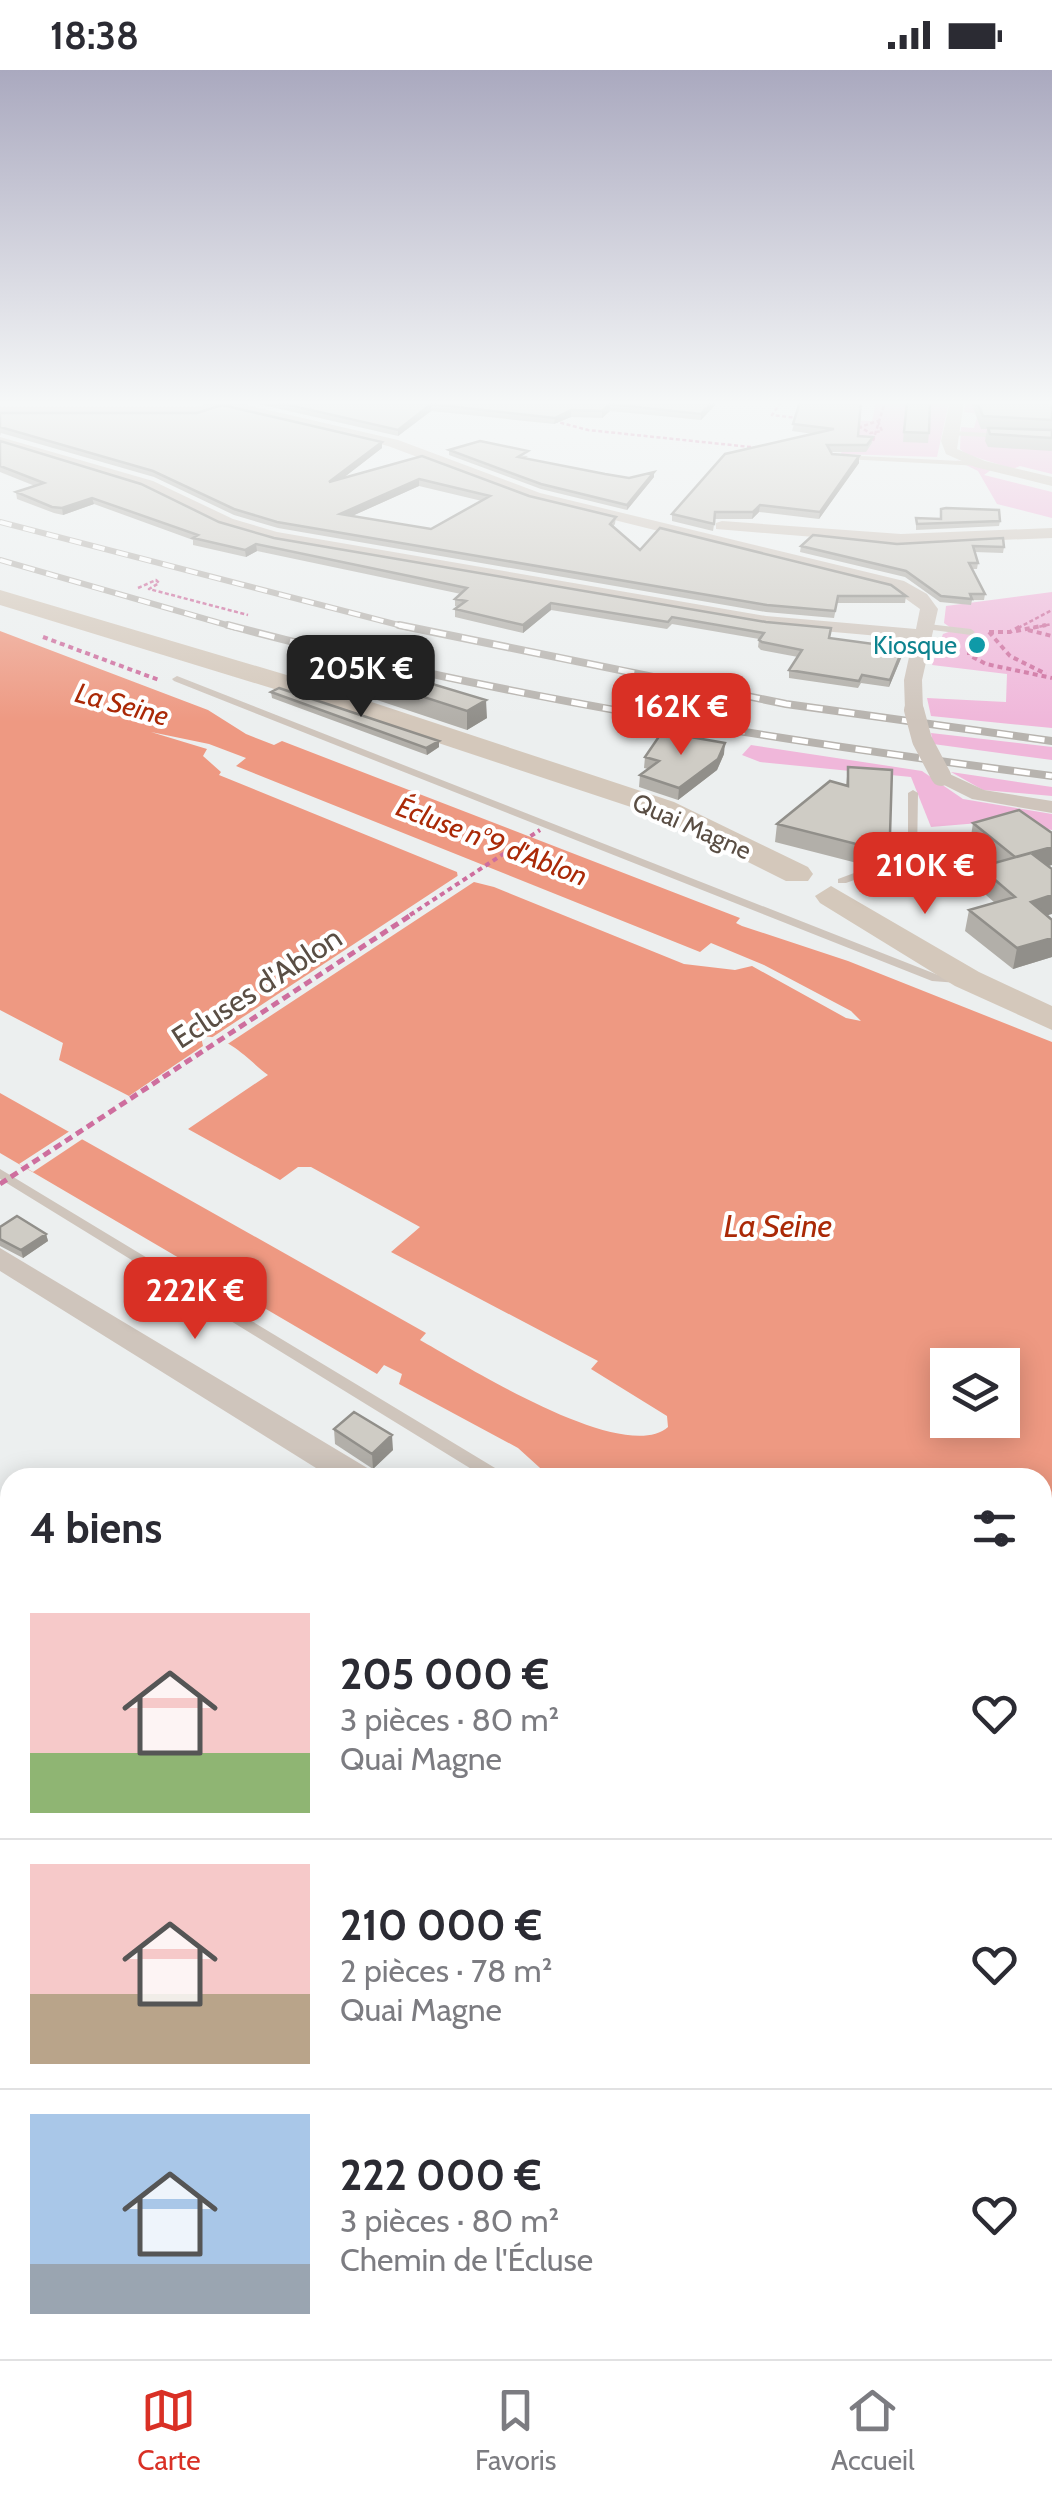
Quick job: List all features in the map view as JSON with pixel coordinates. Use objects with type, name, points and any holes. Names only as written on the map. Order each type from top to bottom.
[{"type":"main road","name":"Quai Magne","points":[[0,597],[308,690],[663,808],[797,874],[825,872],[836,888]]},
{"type":"main road","points":[[836,888],[967,978],[1052,1018]]},
{"type":"street","points":[[200,509],[227,522],[275,536],[766,621],[926,631]]},
{"type":"street","points":[[593,509],[886,580],[926,603],[926,631],[913,680],[914,710],[922,740],[940,776],[979,796],[1052,807]]},
{"type":"street","points":[[641,520],[901,539],[1052,533]]},
{"type":"street","points":[[0,1258],[342,1468]]},
{"type":"lane","points":[[926,631],[966,632]]},
{"type":"lane","points":[[170,679],[936,978],[967,978]]},
{"type":"lane","points":[[836,888],[912,856],[914,794]]},
{"type":"lane","points":[[0,1173],[483,1468]]},
{"type":"path","points":[[138,588],[156,580],[160,583],[149,589],[248,615]]},
{"type":"path","points":[[1010,632],[1052,610]]},
{"type":"path","points":[[1052,624],[1010,632],[966,632],[968,655],[1052,678]]},
{"type":"path","points":[[1025,629],[1052,636]]},
{"type":"path","points":[[989,632],[1010,656],[1052,678]]},
{"type":"path","points":[[41,636],[170,679]]},
{"type":"path","name":"Ecluses d'Ablon","points":[[0,1184],[540,830]]},
{"type":"shaded area","points":[[1016,509],[1052,509],[1052,518]]},
{"type":"shaded area","points":[[1052,592],[1052,728],[931,716],[927,698],[1006,702],[1007,674],[932,665],[943,634],[954,630],[944,623],[946,606]]},
{"type":"shaded area","points":[[931,733],[1052,747],[1052,760],[933,744]]},
{"type":"shaded area","points":[[751,745],[922,771],[963,799],[1052,814],[1052,830],[1003,821],[931,827],[911,777],[760,762],[742,755]]},
{"type":"shaded area","points":[[951,772],[1052,787],[1052,796],[983,790]]},
{"type":"water","name":"La Seine","points":[[0,631],[208,710],[246,734],[274,745],[282,741],[740,918],[736,923],[742,926],[848,961],[1052,1042],[1052,1468],[540,1468],[518,1448],[399,1384],[402,1374],[384,1365],[377,1374],[0,1153],[0,1093],[426,1333],[420,1340],[544,1408],[617,1433],[647,1435],[668,1427],[667,1416],[591,1369],[598,1361],[391,1252],[420,1227],[311,1167],[298,1167],[280,1180],[188,1129],[268,1075],[228,1044],[201,1037],[203,1046],[129,1096],[59,1060],[63,1043],[0,1010]],"holes":[[[151,732],[209,744],[246,758],[236,766],[700,952],[711,943],[764,965],[851,1011],[861,1021],[846,1018],[752,966],[735,970],[684,964],[494,887],[458,878],[457,872],[219,775],[221,772],[203,756],[207,749]]]},
{"type":"pier","points":[[462,873],[477,880],[223,1047],[208,1040]]},
{"type":"pier","points":[[73,1129],[87,1136],[33,1172],[19,1164]]},
{"type":"building","points":[[123,509],[192,509],[219,522],[274,538],[766,622],[831,628],[829,638],[903,648],[890,680],[862,675],[859,681],[789,670],[802,650],[762,642],[759,640],[764,633],[672,617],[668,622],[551,603],[523,625],[455,609],[466,601],[455,599],[467,588],[256,544],[245,550],[193,538],[198,535]]},
{"type":"building","points":[[234,509],[352,509],[340,514],[431,529],[467,509],[582,509],[616,517],[610,524],[640,550],[660,528],[891,585],[906,596],[838,596],[835,611],[767,605],[277,522]]},
{"type":"building","points":[[677,509],[756,509],[715,512],[714,524],[672,514]]},
{"type":"building","points":[[941,509],[999,510],[1000,521],[917,524],[916,518],[941,519]]},
{"type":"building","points":[[813,535],[897,544],[1003,538],[1004,547],[973,546],[978,563],[969,563],[985,594],[970,594],[972,599],[941,596],[906,571],[801,546]]},
{"type":"building","points":[[329,653],[486,700],[467,711],[309,660]]},
{"type":"building","points":[[279,688],[439,741],[426,748],[271,692]]},
{"type":"building","points":[[662,732],[725,743],[718,759],[679,788],[640,775],[659,761],[645,757]]},
{"type":"building","points":[[848,767],[892,770],[890,834],[860,845],[777,824],[830,781],[848,786]]},
{"type":"building","points":[[1019,810],[1052,833],[1052,847],[1015,857],[973,823]]},
{"type":"building","points":[[1031,853],[1052,869],[1052,895],[1031,902],[1052,920],[1052,938],[1017,948],[969,910],[1015,897],[980,867]]},
{"type":"building","points":[[17,1216],[46,1234],[21,1250],[0,1239],[0,1227]]},
{"type":"building","points":[[354,1412],[392,1435],[372,1454],[334,1429]]},
{"type":"railway","points":[[0,522],[410,628]]},
{"type":"railway","points":[[0,560],[237,628]]},
{"type":"railway","points":[[228,625],[432,674],[637,714],[1052,776]]},
{"type":"railway","points":[[399,625],[786,704],[1052,741]]},
{"type":"place","name":"Kiosque","points":[[977,645]]},
{"type":"water label","name":"Écluse n°9 d'Ablon","points":[[492,841]]}]
